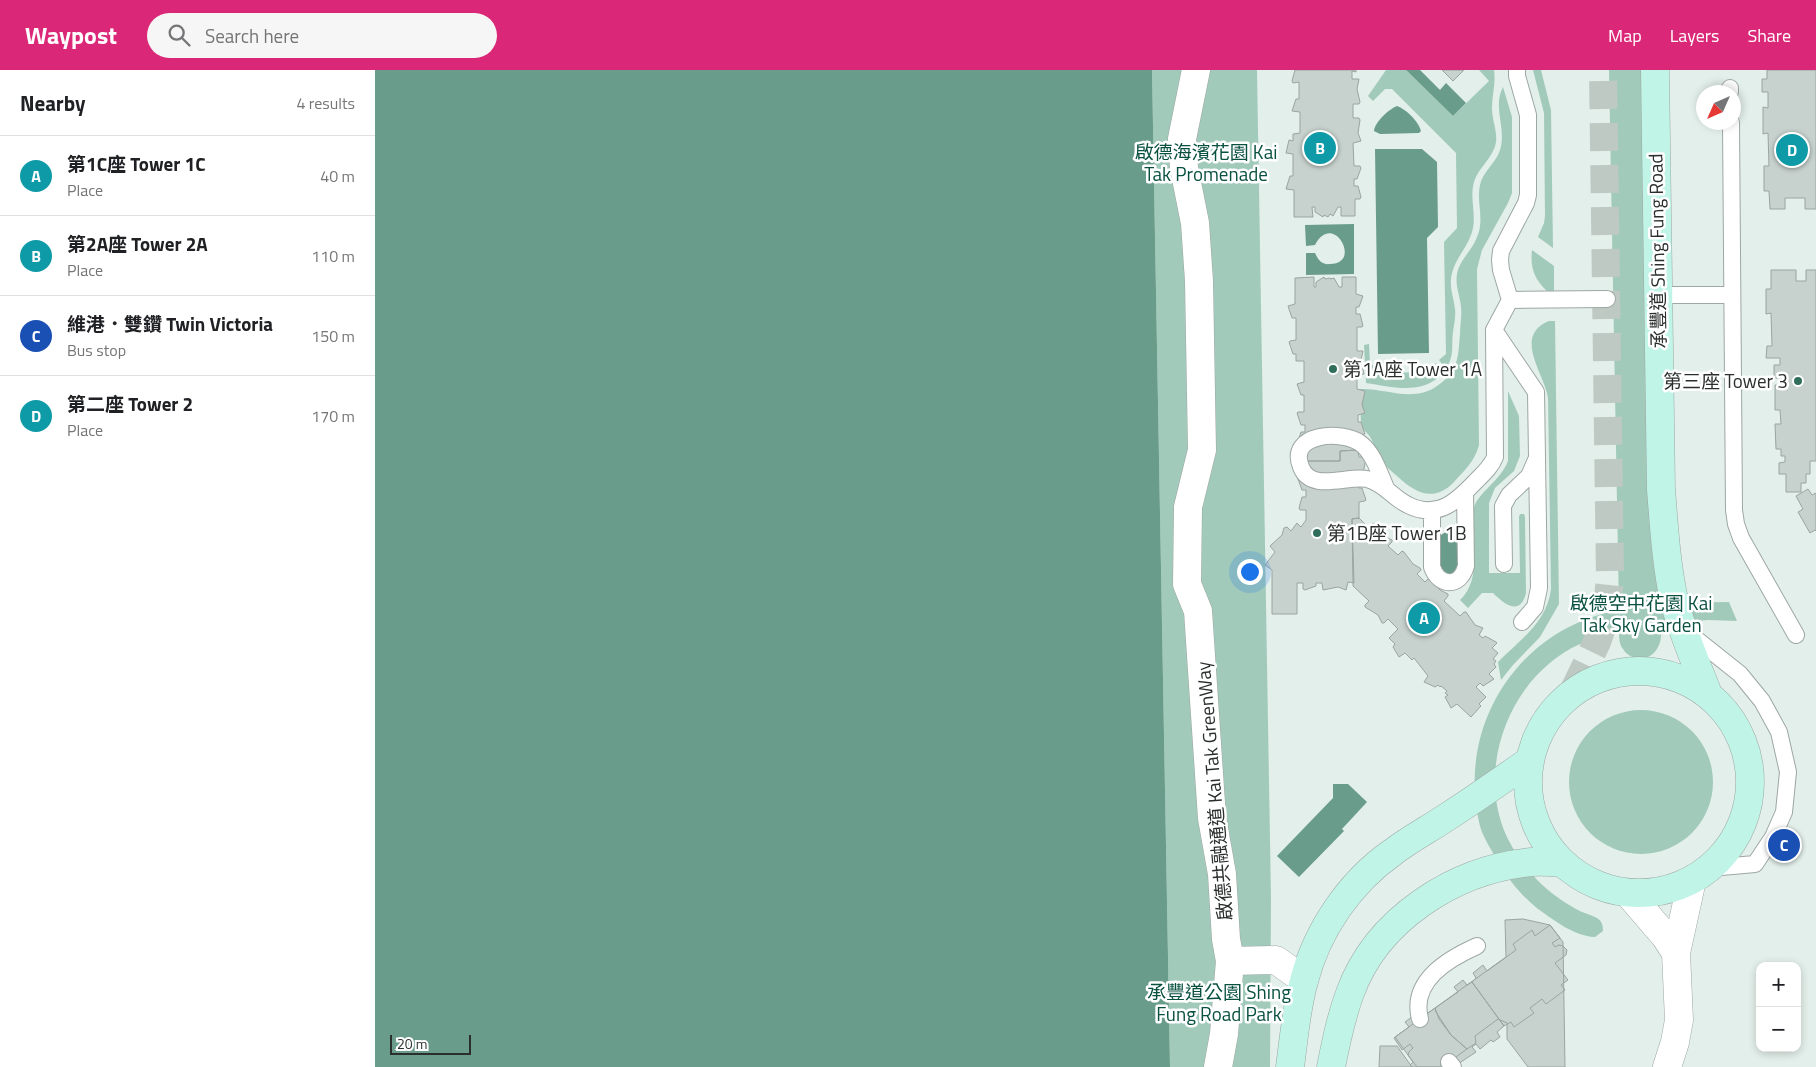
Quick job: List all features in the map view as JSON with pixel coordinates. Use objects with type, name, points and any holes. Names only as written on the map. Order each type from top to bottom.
[{"type":"main road","name":"承豐道 Shing Fung Road","points":[[1655,70],[1661,489],[1666,552],[1674,600],[1682,628],[1708,694]]},
{"type":"main road","name":"承豐道 Shing Fung Road","points":[[1645,670],[1676,676],[1708,694],[1730,718],[1746,750],[1751,784],[1744,818],[1728,849],[1701,874],[1665,890],[1648,893],[1628,893],[1604,888],[1583,878],[1562,863],[1547,846],[1532,812],[1527,784],[1529,761],[1535,738],[1551,712],[1574,690],[1608,674],[1645,670]]},
{"type":"main road","points":[[1290,1067],[1297,1012],[1304,980],[1314,950],[1329,922],[1347,896],[1368,873],[1392,852],[1447,818],[1529,761]]},
{"type":"main road","points":[[1331,1067],[1350,992],[1378,945],[1396,924],[1437,892],[1461,880],[1498,868],[1532,862],[1562,863]]},
{"type":"street","name":"啟德共融通道 Kai Tak GreenWay","points":[[1196,70],[1181,139],[1184,168],[1195,223],[1199,281],[1202,450],[1188,508],[1187,584],[1198,611],[1212,818],[1222,874],[1226,939],[1230,961],[1224,1034],[1218,1067]]},
{"type":"street","points":[[1667,1067],[1675,1042],[1679,1020],[1676,953],[1701,874]]},
{"type":"street","points":[[1628,893],[1665,936],[1676,953]]},
{"type":"street","points":[[1230,961],[1276,960],[1304,980]]},
{"type":"lane","points":[[1387,488],[1366,479],[1320,481],[1312,479],[1305,474],[1301,467],[1299,459],[1300,450],[1312,439],[1320,437],[1354,439],[1363,444],[1369,452],[1387,488],[1401,502],[1411,507],[1432,510],[1452,504],[1488,468],[1495,457],[1494,330],[1510,300],[1501,270],[1501,251],[1526,203],[1529,188],[1527,115],[1517,70]]},
{"type":"lane","points":[[1731,130],[1734,503],[1736,524],[1748,550],[1796,635]]},
{"type":"lane","points":[[1658,295],[1733,295]]},
{"type":"lane","points":[[1510,300],[1607,299]]},
{"type":"lane","points":[[1494,330],[1536,392],[1539,588],[1535,607],[1522,622]]},
{"type":"lane","points":[[1504,564],[1503,506],[1509,495],[1529,476],[1537,456]]},
{"type":"lane","points":[[1432,510],[1432,567],[1435,574],[1441,580],[1449,582],[1458,580],[1464,574],[1466,566],[1465,493]]},
{"type":"lane","points":[[1682,628],[1740,674],[1762,701],[1779,732],[1788,772],[1784,812],[1773,837],[1755,864],[1701,874]]},
{"type":"lane","points":[[1420,1019],[1418,1005],[1420,993],[1425,982],[1449,960],[1477,946]]},
{"type":"green space","name":"啟德海濱花園 Kai Tak Promenade","points":[[1152,70],[1257,70],[1271,899],[1270,1067],[1170,1067]]},
{"type":"green space","points":[[1386,70],[1406,70],[1453,116],[1489,81],[1479,70],[1494,70],[1492,113],[1496,144],[1474,182],[1472,195],[1473,228],[1469,241],[1452,273],[1451,287],[1455,318],[1452,355],[1446,369],[1439,360],[1446,354],[1444,242],[1457,228],[1456,153],[1392,89],[1385,89],[1373,101],[1368,96]]},
{"type":"green space","points":[[1533,70],[1541,70],[1551,110],[1553,248],[1538,237],[1545,216],[1544,113]]},
{"type":"green space","name":"啟德空中花園 Kai Tak Sky Garden","points":[[1609,70],[1652,70],[1663,603],[1729,602],[1737,621],[1708,620],[1661,624],[1659,645],[1655,652],[1646,658],[1636,658],[1623,649],[1620,643],[1619,630],[1599,635],[1553,660],[1531,682],[1514,708],[1502,736],[1496,767],[1496,798],[1503,828],[1518,856],[1530,872],[1551,893],[1567,904],[1600,921],[1603,931],[1595,937],[1572,931],[1558,923],[1531,903],[1507,876],[1481,830],[1475,785],[1478,750],[1488,716],[1504,686],[1525,659],[1552,637],[1584,620],[1619,610]]},
{"type":"green space","points":[[1503,87],[1512,117],[1512,193],[1482,250],[1477,269],[1479,445],[1472,461],[1453,483],[1438,493],[1424,493],[1410,487],[1387,467],[1379,456],[1371,438],[1361,428],[1360,389],[1399,394],[1428,391],[1450,375],[1456,363],[1459,350],[1461,314],[1457,274],[1475,242],[1479,230],[1480,185],[1496,159],[1502,142],[1499,103]]},
{"type":"green space","points":[[1532,250],[1554,266],[1554,291],[1547,291],[1536,277],[1532,267]]},
{"type":"green space","points":[[1549,321],[1555,321],[1559,604],[1540,637],[1501,680],[1498,662],[1539,621],[1549,601],[1551,589],[1548,398],[1533,356],[1532,346],[1533,336],[1538,328]]},
{"type":"green space","points":[[1369,344],[1370,363],[1382,373],[1425,372],[1436,363],[1444,372],[1436,380],[1417,387],[1397,388],[1366,383],[1364,345]]},
{"type":"green space","points":[[1508,391],[1519,416],[1520,456],[1514,471],[1495,488],[1489,503],[1489,573],[1520,573],[1519,517],[1520,514],[1524,514],[1526,593],[1520,605],[1511,606],[1493,593],[1482,593],[1468,608],[1460,600],[1466,592],[1473,575],[1474,507],[1480,496],[1505,468],[1508,461]]},
{"type":"green space","points":[[1641,710],[1669,715],[1692,731],[1708,754],[1713,782],[1708,810],[1692,833],[1669,849],[1641,854],[1613,849],[1590,833],[1574,810],[1569,782],[1574,754],[1590,731],[1613,715]]},
{"type":"shaded area","points":[[375,70],[1152,70],[1170,1067],[375,1067]]},
{"type":"shaded area","points":[[1406,70],[1420,70],[1440,90],[1446,83],[1466,103],[1453,116]]},
{"type":"shaded area","points":[[1397,106],[1412,116],[1420,127],[1421,131],[1419,133],[1380,134],[1374,131],[1383,116]]},
{"type":"shaded area","points":[[1375,149],[1422,149],[1437,162],[1438,227],[1427,238],[1429,353],[1378,354]]},
{"type":"shaded area","points":[[1354,224],[1354,274],[1306,275],[1306,253],[1315,253],[1321,262],[1330,264],[1340,262],[1344,256],[1345,249],[1342,241],[1330,233],[1322,236],[1315,245],[1306,246],[1305,225]]},
{"type":"shaded area","points":[[1449,530],[1453,531],[1458,539],[1458,565],[1454,573],[1449,574],[1442,570],[1439,547],[1441,535]]},
{"type":"shaded area","points":[[1333,784],[1348,784],[1367,802],[1342,829],[1344,831],[1299,877],[1277,856],[1333,798]]},
{"type":"building","points":[[1295,70],[1356,70],[1356,72],[1352,71],[1352,79],[1359,79],[1357,89],[1360,102],[1359,104],[1353,104],[1353,118],[1359,118],[1360,120],[1358,133],[1361,141],[1353,143],[1354,166],[1360,166],[1361,168],[1357,179],[1354,179],[1354,186],[1358,186],[1361,197],[1360,199],[1355,199],[1355,216],[1341,216],[1341,207],[1338,207],[1333,216],[1330,214],[1328,217],[1324,215],[1323,217],[1315,212],[1315,207],[1312,207],[1313,217],[1294,217],[1294,190],[1286,189],[1290,176],[1293,176],[1293,154],[1286,153],[1289,140],[1293,141],[1293,134],[1300,133],[1300,112],[1292,111],[1296,99],[1299,99],[1299,82],[1293,83],[1292,81]]},
{"type":"building","points":[[1442,70],[1464,70],[1453,81]]},
{"type":"building","points":[[1767,70],[1816,70],[1816,209],[1805,209],[1805,198],[1785,198],[1785,209],[1770,209],[1769,191],[1764,191],[1764,166],[1769,166],[1768,133],[1763,134],[1763,107],[1768,108],[1768,92],[1762,92],[1762,79],[1767,79]]},
{"type":"building","name":"第三座 Tower 3","points":[[1771,270],[1796,270],[1796,281],[1806,281],[1806,270],[1816,270],[1816,461],[1810,461],[1810,474],[1806,474],[1806,483],[1801,483],[1801,492],[1786,492],[1786,474],[1779,474],[1779,463],[1785,462],[1785,456],[1781,456],[1781,449],[1776,449],[1775,424],[1781,424],[1780,410],[1775,410],[1775,385],[1780,385],[1780,378],[1774,378],[1774,365],[1780,365],[1780,358],[1766,358],[1767,346],[1772,346],[1771,313],[1766,314],[1766,289],[1771,289]]},
{"type":"building","name":"第1A座 Tower 1A","points":[[1314,277],[1314,287],[1316,287],[1316,282],[1324,277],[1325,279],[1334,278],[1339,287],[1342,287],[1342,277],[1356,277],[1356,294],[1363,296],[1359,307],[1356,307],[1356,314],[1360,314],[1363,326],[1357,327],[1357,351],[1363,351],[1361,360],[1364,374],[1357,376],[1357,389],[1365,391],[1362,405],[1365,413],[1358,415],[1358,422],[1361,422],[1365,434],[1358,435],[1358,450],[1340,451],[1340,461],[1305,461],[1298,442],[1301,432],[1305,432],[1305,425],[1301,425],[1297,413],[1304,412],[1304,395],[1301,395],[1297,384],[1304,382],[1304,361],[1296,361],[1296,354],[1293,354],[1289,342],[1296,340],[1296,318],[1292,318],[1288,306],[1295,304],[1295,278]]},
{"type":"building","name":"第1B座 Tower 1B","points":[[1358,450],[1359,457],[1366,459],[1359,488],[1362,488],[1366,500],[1359,502],[1359,518],[1352,519],[1354,583],[1348,582],[1346,590],[1338,587],[1323,590],[1322,583],[1316,583],[1316,586],[1305,590],[1303,589],[1303,583],[1297,583],[1297,614],[1272,614],[1272,570],[1265,565],[1275,552],[1270,546],[1282,535],[1284,528],[1287,527],[1291,531],[1297,523],[1301,527],[1306,520],[1306,510],[1300,510],[1299,508],[1302,497],[1306,497],[1306,490],[1302,490],[1298,479],[1305,461],[1340,461],[1340,451]]},
{"type":"building","points":[[1808,489],[1812,495],[1816,493],[1816,531],[1810,533],[1798,512],[1803,509],[1796,496]]},
{"type":"building","points":[[1359,518],[1369,528],[1373,523],[1375,524],[1384,536],[1392,540],[1388,546],[1398,555],[1402,551],[1404,552],[1413,564],[1420,568],[1421,570],[1417,574],[1425,582],[1429,578],[1431,579],[1440,590],[1448,594],[1444,601],[1460,616],[1466,612],[1475,625],[1483,628],[1479,635],[1483,638],[1485,636],[1497,643],[1492,648],[1498,653],[1493,659],[1496,661],[1494,664],[1496,667],[1489,674],[1494,679],[1483,686],[1480,683],[1476,687],[1486,697],[1471,717],[1457,704],[1451,708],[1445,697],[1448,695],[1445,693],[1447,691],[1441,686],[1435,687],[1424,682],[1428,676],[1414,658],[1412,660],[1405,653],[1399,657],[1393,647],[1395,644],[1389,638],[1398,629],[1388,619],[1382,623],[1378,615],[1365,607],[1369,601],[1353,586],[1352,519]]},
{"type":"building","points":[[1523,919],[1550,925],[1563,942],[1565,1067],[1528,1067],[1507,1039],[1507,1023],[1498,1019],[1475,1036],[1476,1043],[1467,1049],[1451,1035],[1436,1012],[1435,1008],[1506,957],[1505,920]]},
{"type":"building","points":[[1550,925],[1560,938],[1552,943],[1555,947],[1563,946],[1567,950],[1566,955],[1555,963],[1568,980],[1561,985],[1565,990],[1546,1004],[1542,999],[1530,1008],[1534,1013],[1514,1027],[1511,1022],[1504,1026],[1472,982],[1476,978],[1473,973],[1483,965],[1487,971],[1516,950],[1513,944],[1532,930],[1535,936]]},
{"type":"building","points":[[1463,980],[1467,985],[1472,982],[1504,1026],[1497,1032],[1500,1037],[1493,1042],[1491,1040],[1480,1049],[1476,1044],[1472,1047],[1476,1052],[1455,1066],[1446,1059],[1440,1064],[1442,1067],[1417,1067],[1408,1055],[1413,1048],[1410,1044],[1402,1050],[1394,1038],[1409,1027],[1405,1022],[1424,1008],[1428,1013],[1458,992],[1454,987]]},
{"type":"building","points":[[1435,1008],[1439,1019],[1451,1035],[1467,1049],[1442,1067],[1412,1067],[1410,1065],[1413,1062],[1395,1037]]},
{"type":"building","points":[[1380,1046],[1397,1046],[1412,1067],[1379,1067]]},
{"type":"tunnel","points":[[1574,690],[1597,642],[1606,616],[1610,579],[1603,70]]},
{"type":"place","name":"第2A座 Tower 2A","points":[[1320,148]]},
{"type":"place","name":"第二座 Tower 2","points":[[1792,150]]},
{"type":"place","name":"第1A座 Tower 1A","points":[[1333,369]]},
{"type":"place","name":"第三座 Tower 3","points":[[1798,381]]},
{"type":"place","name":"第1B座 Tower 1B","points":[[1317,533]]},
{"type":"place","name":"第1C座 Tower 1C","points":[[1424,618]]},
{"type":"place","name":"維港．雙鑽 Twin Victoria","points":[[1784,845]]},
{"type":"park label","name":"承豐道公園 Shing Fung Road Park","points":[[1219,1003]]}]
